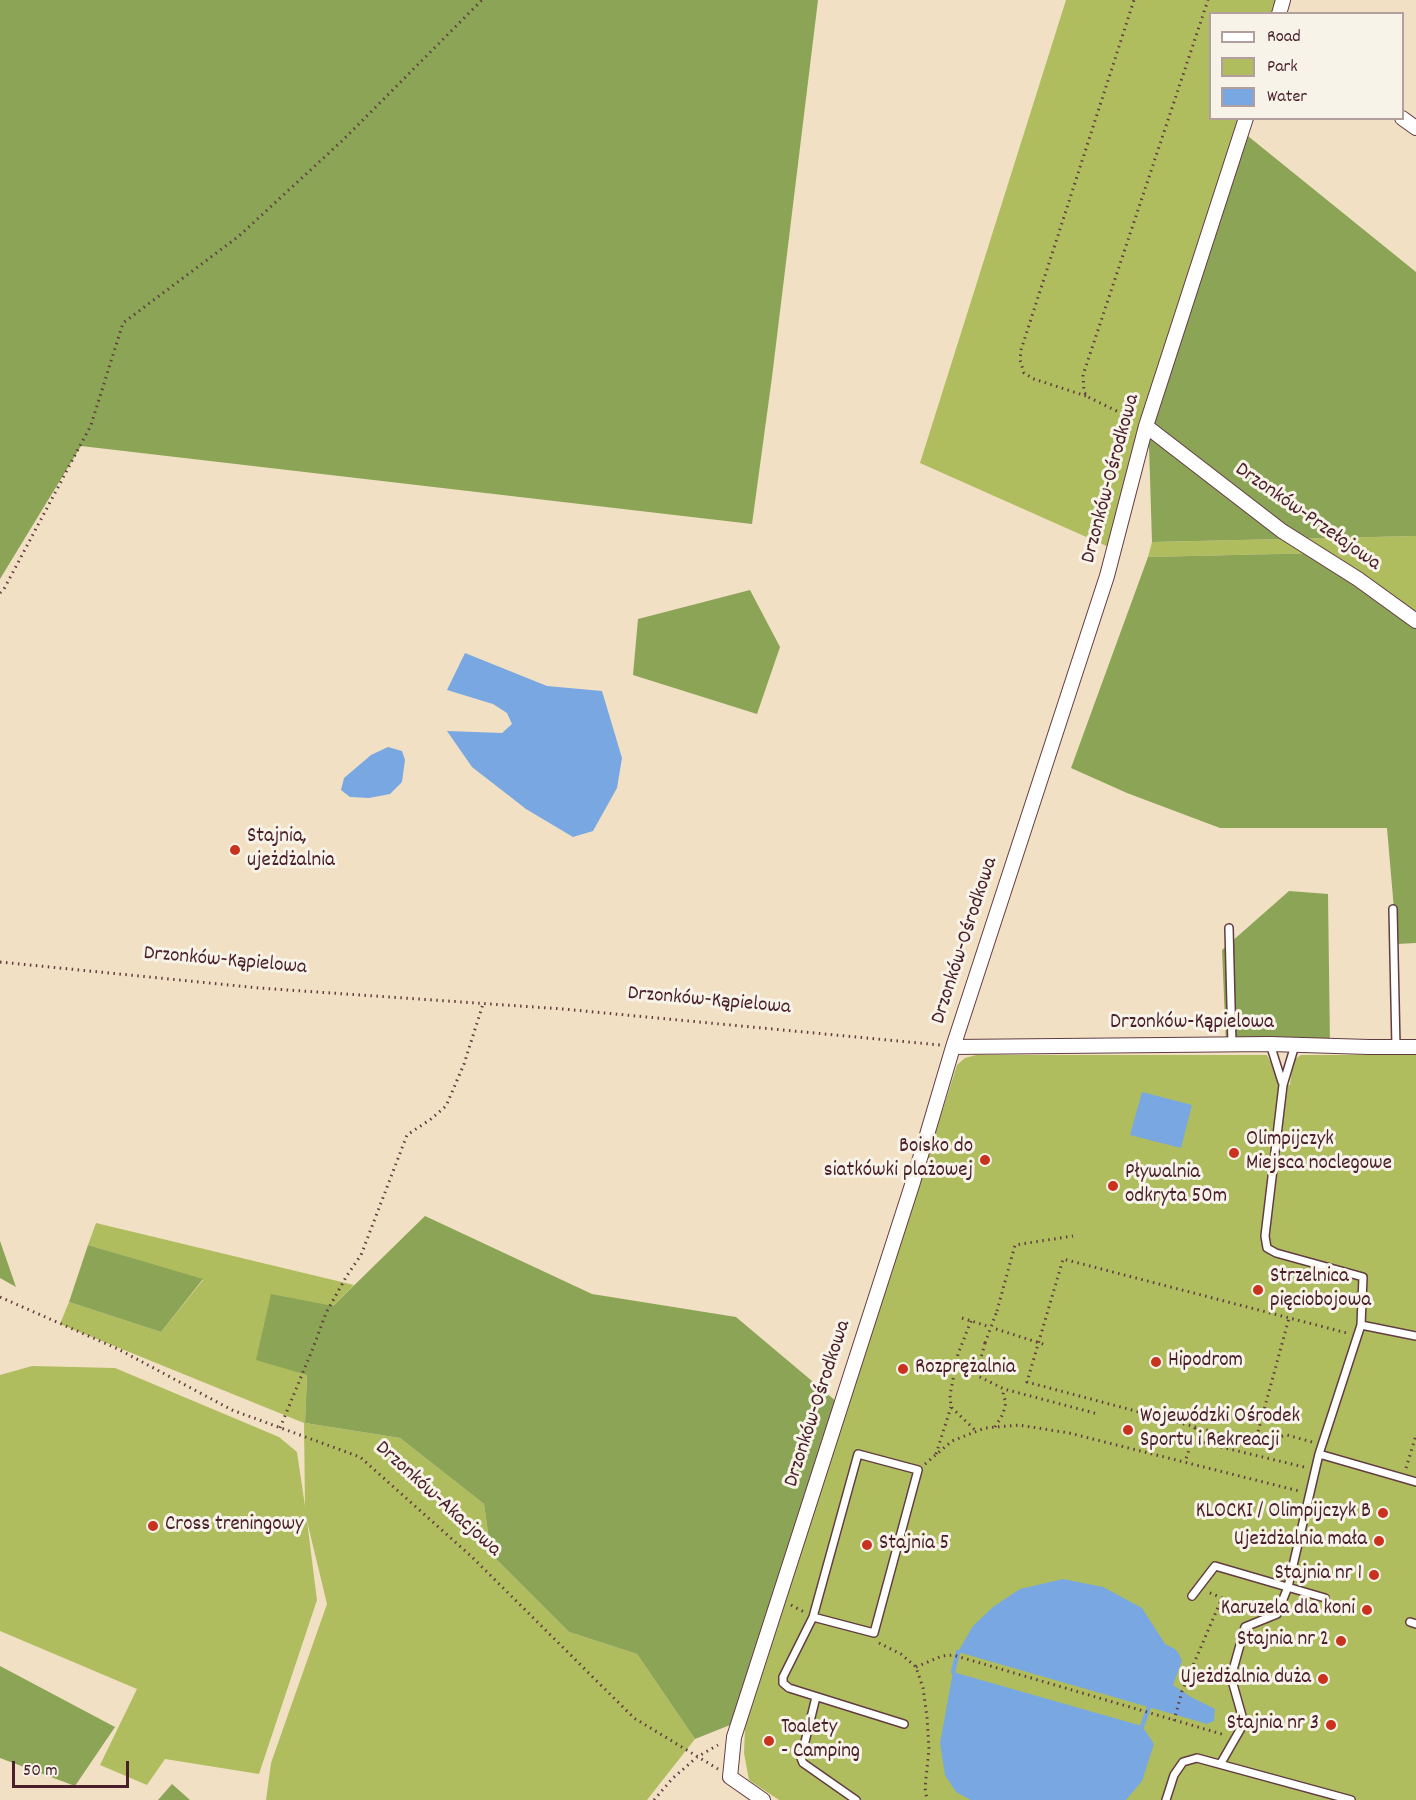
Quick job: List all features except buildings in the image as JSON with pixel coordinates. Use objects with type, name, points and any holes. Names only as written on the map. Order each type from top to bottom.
[{"type":"street","name":"Drzonków-Ośrodkowa","points":[[730,1777],[734,1737],[906,1204],[953,1047],[1107,576],[1146,426],[1245,120]]},
{"type":"street","name":"Drzonków-Przełajowa","points":[[1146,426],[1282,531],[1358,579],[1416,621]]},
{"type":"street","name":"Drzonków-Kąpielowa","points":[[953,1047],[1232,1044],[1416,1047]]},
{"type":"street","points":[[730,1777],[763,1800]]},
{"type":"lane","points":[[1393,909],[1396,1047]]},
{"type":"lane","points":[[1228,928],[1232,1044]]},
{"type":"lane","points":[[1270,1044],[1278,1064],[1282,1085]]},
{"type":"lane","points":[[1221,1763],[1244,1723],[1231,1677],[1245,1627],[1277,1614],[1288,1587],[1318,1454],[1361,1325],[1363,1277],[1276,1253],[1267,1248],[1265,1236],[1282,1085],[1295,1044]]},
{"type":"lane","points":[[1361,1325],[1416,1336]]},
{"type":"lane","points":[[813,1617],[874,1633],[918,1470],[858,1454],[813,1617],[783,1677],[783,1683],[789,1688],[904,1724]]},
{"type":"lane","points":[[1318,1454],[1416,1482]]},
{"type":"lane","points":[[1192,1596],[1215,1566],[1325,1598]]},
{"type":"lane","points":[[816,1697],[801,1758],[803,1763],[856,1800]]},
{"type":"lane","points":[[1166,1800],[1174,1774],[1183,1762],[1197,1758],[1351,1800]]},
{"type":"path","points":[[0,593],[91,425],[123,323],[239,236],[344,139],[482,0]]},
{"type":"path","points":[[1134,0],[1021,350],[1020,360],[1024,373],[1034,379],[1088,397],[1146,426]]},
{"type":"path","points":[[1088,397],[1084,392],[1083,375],[1208,0]]},
{"type":"path","name":"Drzonków-Kąpielowa","points":[[0,962],[259,988],[563,1009],[953,1047]]},
{"type":"path","points":[[280,1428],[326,1313],[361,1255],[407,1135],[446,1106],[464,1064],[483,1004]]},
{"type":"path","points":[[1073,1236],[1015,1245],[977,1372],[978,1376],[1004,1389],[1098,1414]]},
{"type":"path","points":[[1322,1445],[1287,1435],[1255,1443],[1027,1382],[1063,1259],[1357,1336]]},
{"type":"path","name":"Drzonków-Akacjowa","points":[[0,1297],[118,1349],[232,1410],[360,1457],[471,1556],[634,1718],[730,1777]]},
{"type":"path","points":[[962,1318],[987,1326]]},
{"type":"path","points":[[1255,1443],[1289,1318]]},
{"type":"path","points":[[935,1456],[951,1407],[952,1379],[958,1354],[971,1321]]},
{"type":"path","points":[[996,1329],[1046,1345]]},
{"type":"path","points":[[994,1427],[1003,1414],[1006,1402],[1003,1395],[1004,1389]]},
{"type":"path","points":[[951,1407],[976,1432]]},
{"type":"path","points":[[918,1470],[952,1441],[994,1427],[1019,1425],[1069,1433],[1309,1493]]},
{"type":"path","points":[[1185,1462],[1196,1427]]},
{"type":"path","points":[[1403,1479],[1416,1435]]},
{"type":"path","points":[[1180,1437],[1315,1470]]},
{"type":"path","points":[[1174,1721],[1182,1691],[1222,1598],[1198,1589]]},
{"type":"path","points":[[778,1599],[813,1617]]},
{"type":"path","points":[[874,1633],[879,1643],[901,1654],[916,1667],[923,1688],[929,1749],[925,1788],[927,1800]]},
{"type":"path","points":[[916,1667],[942,1656],[953,1655],[1235,1738]]},
{"type":"path","points":[[654,1800],[672,1779],[697,1757],[734,1737]]},
{"type":"green space","points":[[0,0],[818,0],[752,524],[81,446],[0,579]]},
{"type":"green space","points":[[1066,0],[1280,0],[1276,12],[1209,12],[1209,120],[1241,120],[1111,548],[920,463]]},
{"type":"green space","points":[[1238,128],[1416,272],[1416,536],[1152,542],[1148,413]]},
{"type":"green space","points":[[1416,536],[1416,622],[1320,553],[1148,557],[1152,542]]},
{"type":"green space","points":[[1320,553],[1416,622],[1416,943],[1397,944],[1387,828],[1220,828],[1127,793],[1071,768],[1148,557]]},
{"type":"green space","points":[[750,590],[780,647],[757,714],[633,675],[638,619]]},
{"type":"green space","points":[[1289,891],[1328,894],[1330,1046],[1226,1044],[1222,950]]},
{"type":"green space","name":"Wojewódzki Ośrodek Sportu i Rekreacji","points":[[976,1055],[1267,1055],[1278,1077],[1278,1084],[1290,1085],[1292,1067],[1295,1059],[1301,1055],[1416,1055],[1416,1800],[779,1800],[749,1780],[744,1753],[745,1728],[957,1065],[965,1058]]},
{"type":"green space","points":[[425,1216],[592,1294],[736,1317],[837,1402],[730,1725],[695,1739],[637,1654],[569,1632],[491,1554],[484,1504],[400,1438],[305,1423],[307,1375],[256,1360],[271,1294],[333,1306]]},
{"type":"green space","points":[[96,1223],[354,1285],[333,1306],[307,1374],[305,1423],[400,1438],[484,1504],[491,1554],[569,1632],[637,1654],[695,1739],[647,1800],[266,1800],[271,1763],[327,1604],[307,1521],[317,1600],[259,1774],[165,1759],[147,1785],[100,1765],[137,1689],[0,1631],[0,1375],[32,1366],[115,1368],[279,1437],[297,1452],[305,1506],[304,1423],[60,1324],[69,1302],[161,1332],[203,1280],[88,1245]]},
{"type":"green space","points":[[0,1241],[16,1287],[0,1278]]},
{"type":"green space","points":[[88,1245],[203,1279],[161,1332],[69,1302]]},
{"type":"green space","points":[[0,1666],[115,1727],[75,1786],[0,1758]]},
{"type":"green space","points":[[172,1784],[190,1800],[158,1800]]},
{"type":"water","points":[[465,653],[547,686],[602,691],[622,758],[617,788],[593,831],[573,837],[526,809],[472,767],[447,731],[502,733],[512,724],[507,713],[493,704],[447,690]]},
{"type":"water","points":[[388,747],[402,751],[405,760],[402,782],[390,794],[369,798],[350,797],[341,790],[344,778],[371,755]]},
{"type":"water","points":[[1142,1092],[1192,1105],[1181,1148],[1130,1135]]},
{"type":"water","points":[[1063,1579],[1103,1587],[1142,1608],[1165,1644],[1175,1649],[1182,1661],[1173,1685],[1215,1709],[1214,1721],[1207,1724],[958,1652],[973,1626],[993,1607],[1020,1589]]},
{"type":"water","points":[[953,1672],[1142,1726],[1154,1744],[1142,1781],[1126,1800],[971,1800],[956,1792],[945,1775],[940,1743]]},
{"type":"waterway","points":[[953,1672],[958,1652]]},
{"type":"waterway","points":[[1142,1726],[1149,1707]]},
{"type":"place","name":"Stajnia, ujeżdżalnia","points":[[235,850]]},
{"type":"place","name":"Olimpijczyk Miejsca noclegowe","points":[[1234,1153]]},
{"type":"place","name":"Boisko do siatkówki plażowej","points":[[985,1160]]},
{"type":"place","name":"Pływalnia odkryta 50m","points":[[1113,1186]]},
{"type":"place","name":"Strzelnica pięciobojowa","points":[[1258,1290]]},
{"type":"place","name":"Hipodrom","points":[[1156,1362]]},
{"type":"place","name":"Rozprężalnia","points":[[903,1369]]},
{"type":"place","name":"Wojewódzki Ośrodek Sportu i Rekreacji","points":[[1128,1430]]},
{"type":"place","name":"KLOCKI / Olimpijczyk B","points":[[1383,1513]]},
{"type":"place","name":"Cross treningowy","points":[[153,1526]]},
{"type":"place","name":"Ujeżdżalnia mała","points":[[1379,1541]]},
{"type":"place","name":"Stajnia 5","points":[[867,1545]]},
{"type":"place","name":"Stajnia nr 1","points":[[1374,1575]]},
{"type":"place","name":"Karuzela dla koni","points":[[1367,1610]]},
{"type":"place","name":"Stajnia nr 2","points":[[1341,1641]]},
{"type":"place","name":"Ujeżdżalnia duża","points":[[1323,1679]]},
{"type":"place","name":"Stajnia nr 3","points":[[1331,1725]]},
{"type":"place","name":"Toalety - Camping","points":[[769,1741]]}]
